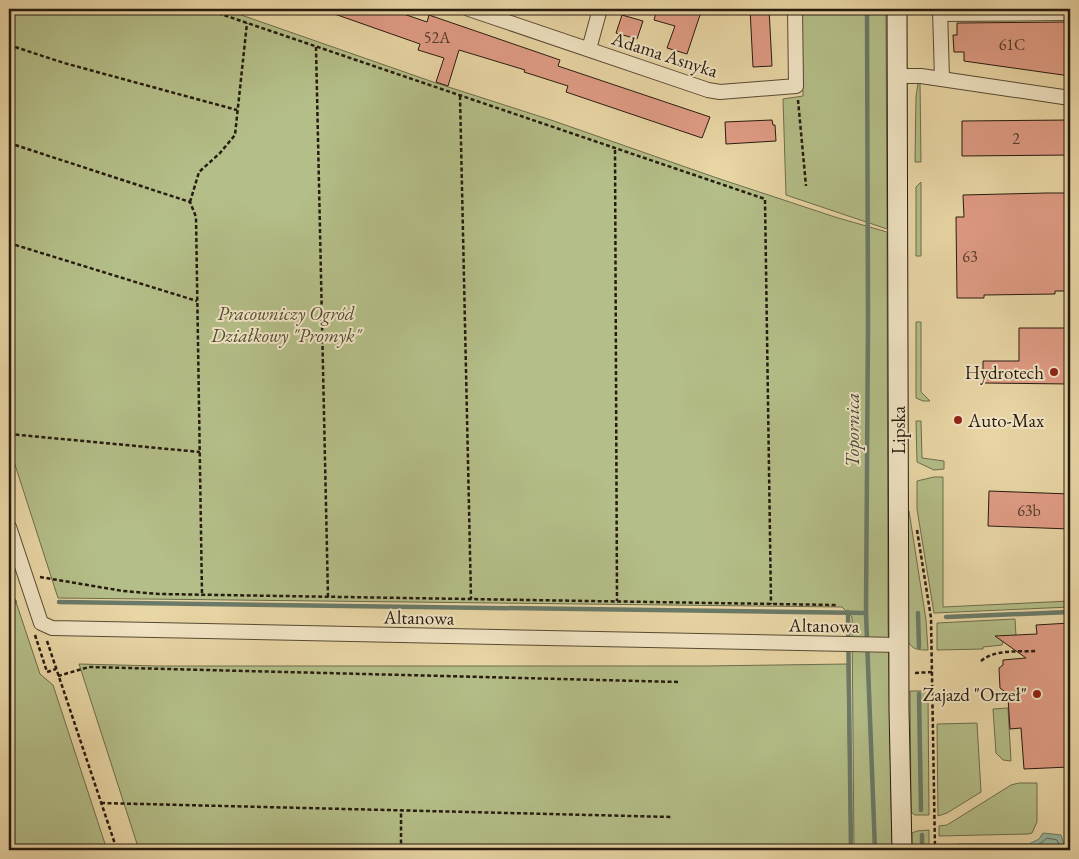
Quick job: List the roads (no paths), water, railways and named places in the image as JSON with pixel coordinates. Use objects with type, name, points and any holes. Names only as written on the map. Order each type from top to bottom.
[{"type":"main road","name":"Lipska","points":[[897,9],[891,645],[902,850]]},
{"type":"street","name":"Adama Asnyka","points":[[469,9],[713,92],[796,86],[795,9]]},
{"type":"street","points":[[589,49],[600,9]]},
{"type":"street","points":[[942,79],[940,12],[1070,12]]},
{"type":"street","points":[[897,76],[921,76],[1070,98]]},
{"type":"street","name":"Altanowa","points":[[9,527],[41,623],[52,628],[891,645]]},
{"type":"water","points":[[1043,833],[1061,835],[1064,845],[1070,845],[1070,850],[948,850],[958,844],[1029,844],[1039,839]]},
{"type":"waterway","name":"Topornica","points":[[867,9],[868,323],[866,613],[875,850]]},
{"type":"waterway","points":[[9,601],[15,602]]},
{"type":"waterway","points":[[59,602],[866,613]]},
{"type":"waterway","points":[[848,612],[851,850]]},
{"type":"waterway","points":[[946,617],[1070,612]]},
{"type":"waterway","points":[[918,613],[919,647]]},
{"type":"waterway","points":[[919,694],[921,810]]},
{"type":"waterway","points":[[922,835],[922,850]]},
{"type":"place","name":"Hydrotech","points":[[1054,372]]},
{"type":"place","name":"Auto-Max","points":[[958,420]]},
{"type":"place","name":"Zajazd \"Orzeł\"","points":[[1037,694]]},
{"type":"park label","name":"Pracowniczy Ogród Działkowy \"Promyk\"","points":[[286,324]]}]
